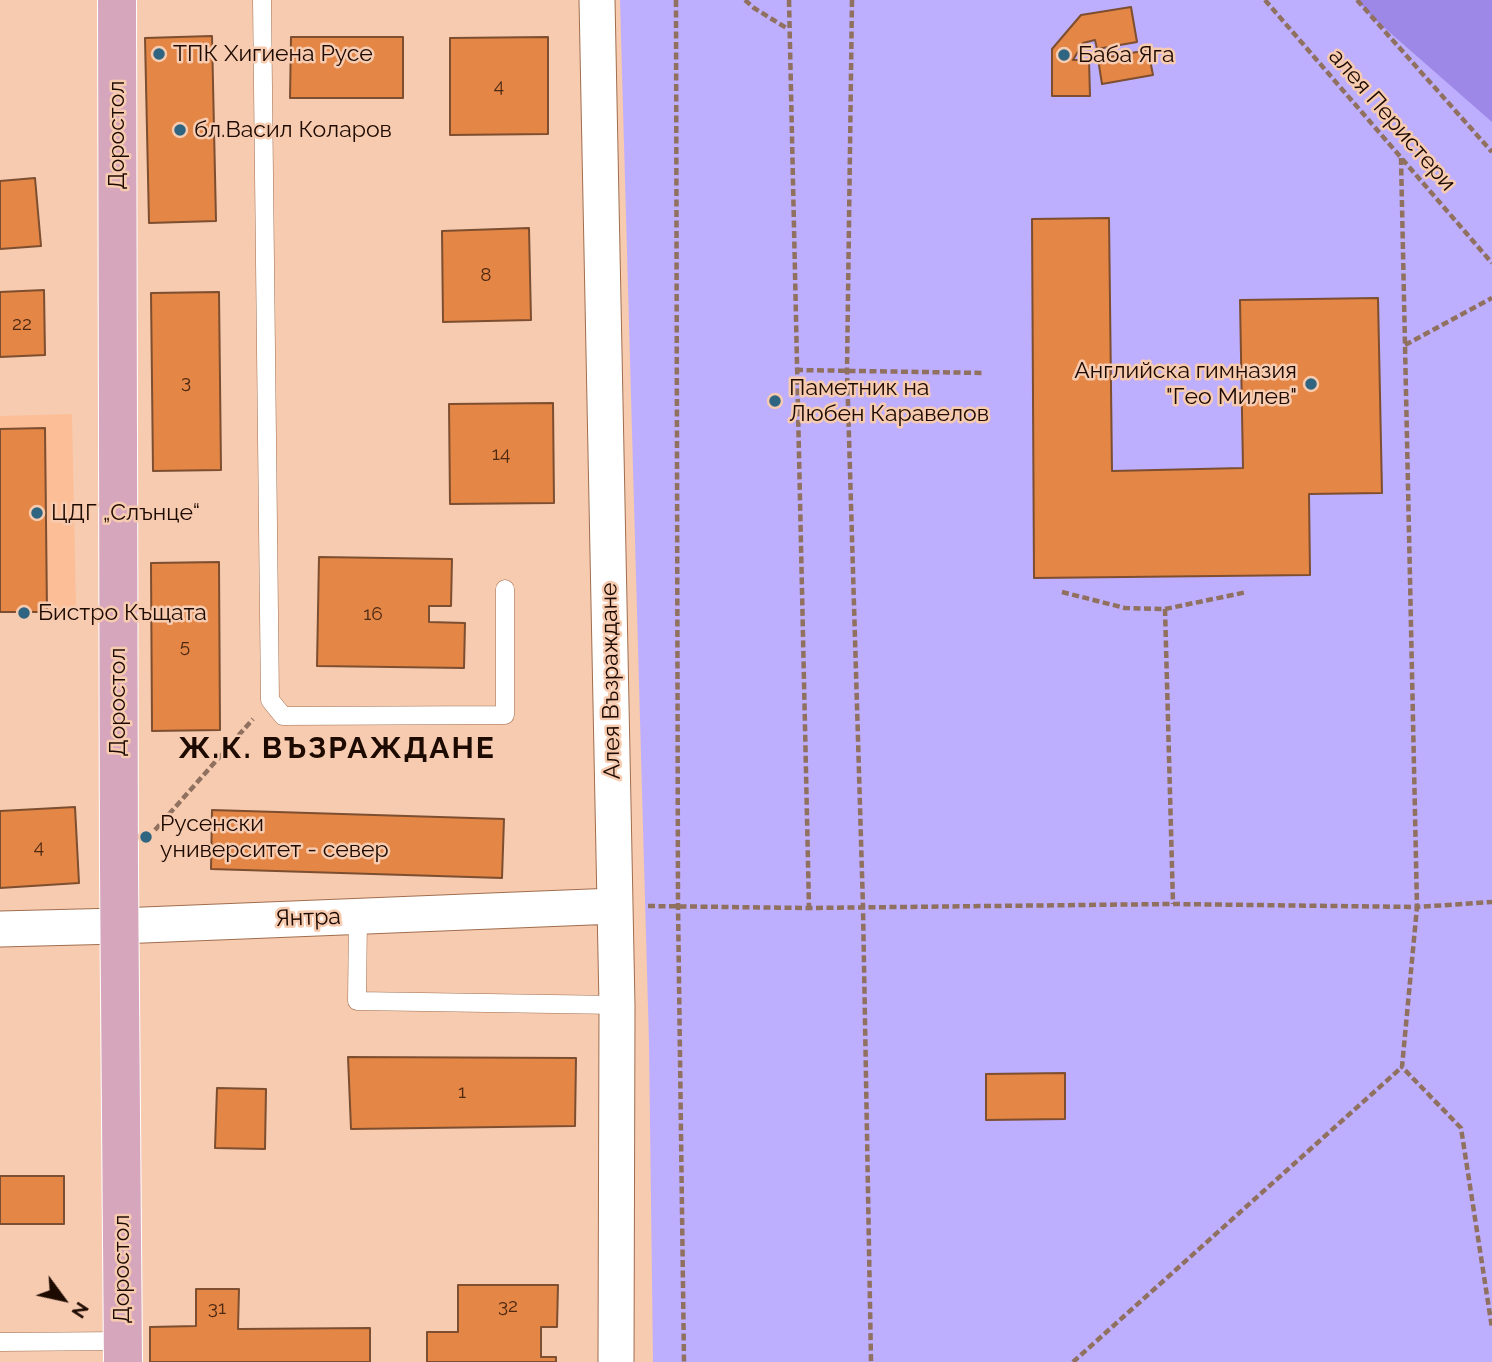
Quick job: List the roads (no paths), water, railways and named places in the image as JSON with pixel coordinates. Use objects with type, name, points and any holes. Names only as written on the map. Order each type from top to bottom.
[{"type":"main road","name":"Доростол","points":[[117,0],[119,926],[123,1352]]},
{"type":"street","name":"Алея Възраждане","points":[[597,0],[617,1005],[616,1362]]},
{"type":"street","name":"Янтра","points":[[0,929],[615,906]]},
{"type":"lane","points":[[262,0],[270,699],[283,716],[505,715],[505,589]]},
{"type":"lane","points":[[358,916],[358,1000],[617,1005]]},
{"type":"lane","points":[[0,1342],[123,1352]]},
{"type":"place","name":"ТПК Хигиена Русе","points":[[159,54]]},
{"type":"place","name":"Баба Яга","points":[[1064,55]]},
{"type":"place","name":"бл.Васил Коларов","points":[[180,130]]},
{"type":"place","name":"Aнглийска гимназия \"Гео Милев\"","points":[[1311,384]]},
{"type":"place","name":"Паметник на Любен Каравелов","points":[[775,401]]},
{"type":"place","name":"ЦДГ „Слънце“","points":[[37,513]]},
{"type":"place","name":"Бистро Къщата","points":[[24,613]]},
{"type":"place","name":"Русенски университет - север","points":[[146,837]]},
{"type":"district","name":"Ж.К. ВЪЗРАЖДАНЕ","points":[[337,749]]}]
